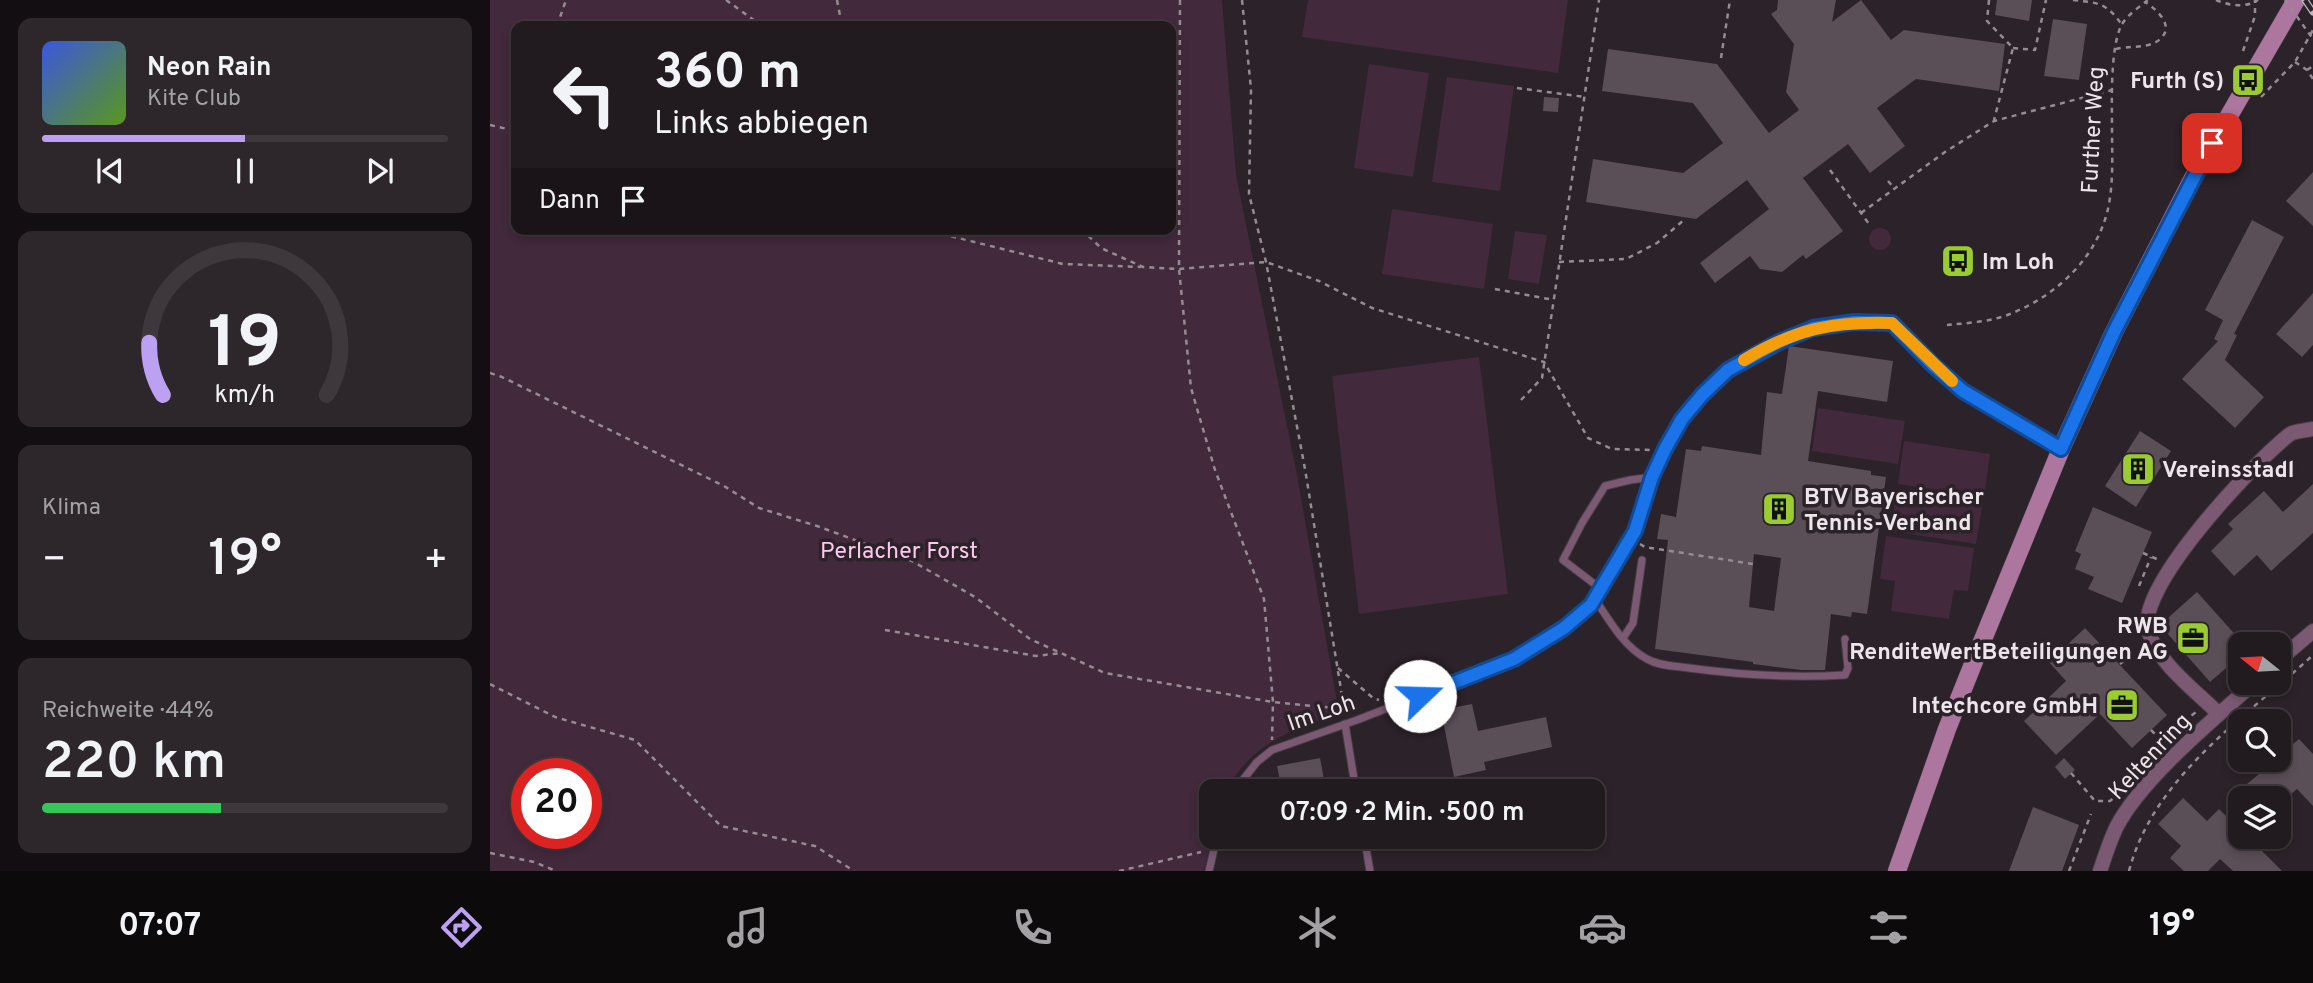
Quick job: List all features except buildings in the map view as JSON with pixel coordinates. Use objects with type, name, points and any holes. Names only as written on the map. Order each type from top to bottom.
[{"type":"main road","points":[[1899,868],[1947,729],[2061,449],[2114,332],[2222,126],[2296,0]]},
{"type":"street","name":"Keltenring","points":[[2219,714],[2159,654],[2147,626],[2153,601],[2172,566],[2212,513],[2264,458],[2292,433],[2313,429]]},
{"type":"street","points":[[2291,650],[2313,631]]},
{"type":"street","name":"Keltenring","points":[[2100,871],[2118,825],[2140,794],[2240,695]]},
{"type":"lane","name":"Im Loh","points":[[1243,779],[1256,762],[1272,750],[1514,659],[1564,628],[1591,605],[1631,538],[1652,477],[1682,419],[1728,370],[1779,342],[1813,328],[1854,322],[1892,323],[1963,391],[2061,449]]},
{"type":"lane","points":[[1601,589],[1563,559],[1605,486],[1652,477]]},
{"type":"lane","points":[[1623,638],[1633,623],[1642,560]]},
{"type":"lane","points":[[1595,598],[1630,647],[1647,660],[1665,665],[1706,670],[1845,675],[1848,668],[1845,639]]},
{"type":"lane","points":[[1345,724],[1354,779]]},
{"type":"lane","points":[[1366,849],[1370,871]]},
{"type":"lane","points":[[1209,871],[1213,850]]},
{"type":"path","points":[[559,21],[566,0]]},
{"type":"path","points":[[726,0],[755,21]]},
{"type":"path","points":[[837,0],[841,21]]},
{"type":"path","points":[[1180,0],[1179,269],[1191,388],[1215,470],[1264,599],[1273,702],[1272,750]]},
{"type":"path","points":[[1242,0],[1251,89],[1249,194],[1266,262],[1305,469],[1345,724]]},
{"type":"path","points":[[1521,400],[1542,378],[1599,0]]},
{"type":"path","points":[[1721,58],[1730,0]]},
{"type":"path","points":[[1989,0],[1987,21],[2013,48],[2035,50],[2046,0]]},
{"type":"path","points":[[2073,0],[2105,6],[2122,24]]},
{"type":"path","points":[[2216,0],[2233,5],[2257,1],[2255,16],[2243,51]]},
{"type":"path","points":[[2285,0],[2313,39]]},
{"type":"path","name":"Further Weg","points":[[1947,325],[1979,322],[2009,315],[2047,295],[2073,274],[2092,247],[2107,214],[2112,179],[2112,90],[2116,48],[2122,24],[2146,1],[2164,18],[2162,36],[2155,43],[2116,48]]},
{"type":"path","points":[[2256,102],[2295,62],[2313,30]]},
{"type":"path","points":[[1994,121],[2013,48]]},
{"type":"path","points":[[2295,62],[2307,70],[2313,79]]},
{"type":"path","points":[[2307,70],[2313,66]]},
{"type":"path","points":[[1517,88],[1585,97]]},
{"type":"path","points":[[1861,213],[1945,152],[1994,121],[2112,90]]},
{"type":"path","points":[[490,125],[511,130]]},
{"type":"path","points":[[1830,170],[1869,224]]},
{"type":"path","points":[[1888,181],[1895,190]]},
{"type":"path","points":[[1559,262],[1626,259],[1657,243],[1684,220]]},
{"type":"path","points":[[946,235],[1063,264],[1179,269],[1266,262],[1319,281],[1372,308],[1544,362],[1588,438],[1612,449],[1665,449]]},
{"type":"path","points":[[1087,235],[1101,248],[1143,267],[1179,269]]},
{"type":"path","points":[[1494,289],[1553,300]]},
{"type":"path","points":[[490,373],[502,376],[723,486],[759,508],[912,561],[975,597],[1030,639],[1105,673],[1273,702],[1344,709]]},
{"type":"path","points":[[1631,538],[1645,547],[1753,564]]},
{"type":"path","points":[[2138,586],[2151,557]]},
{"type":"path","points":[[885,630],[1036,656],[1061,653]]},
{"type":"path","points":[[2120,664],[2129,657],[2159,654]]},
{"type":"path","points":[[2129,871],[2147,823],[2176,781],[2313,655]]},
{"type":"path","points":[[1338,668],[1373,698],[1395,705]]},
{"type":"path","points":[[490,684],[555,717],[635,740],[721,826],[816,846],[853,871]]},
{"type":"path","points":[[2160,740],[2208,703]]},
{"type":"path","points":[[2151,730],[2176,756]]},
{"type":"path","points":[[2071,774],[2095,801],[2110,801],[2117,795]]},
{"type":"path","points":[[2069,871],[2091,814]]},
{"type":"path","points":[[1119,871],[1213,850]]},
{"type":"path","points":[[490,853],[534,862],[556,871]]},
{"type":"green space","name":"Perlacher Forst","points":[[490,0],[1222,0],[1236,175],[1296,470],[1339,713],[1274,740],[1247,762],[1234,779],[1199,779],[1199,849],[1209,849],[1204,871],[490,871]]},
{"type":"green space","points":[[1308,0],[1568,0],[1558,73],[1302,37]]},
{"type":"green space","points":[[1369,64],[1429,73],[1413,177],[1354,168]]},
{"type":"green space","points":[[1447,77],[1514,86],[1500,191],[1432,182]]},
{"type":"green space","points":[[1392,209],[1493,224],[1484,289],[1382,274]]},
{"type":"green space","points":[[1880,228],[1888,231],[1891,239],[1888,247],[1880,250],[1872,247],[1869,239],[1872,231]]},
{"type":"green space","points":[[1515,231],[1547,235],[1539,284],[1508,279]]},
{"type":"green space","points":[[1479,357],[1508,594],[1359,614],[1332,376]]},
{"type":"green space","points":[[1818,408],[1905,421],[1898,464],[1812,451]]},
{"type":"green space","points":[[1904,441],[1990,454],[1984,497],[1898,484]]},
{"type":"green space","points":[[1897,489],[1983,502],[1976,544],[1890,531]]},
{"type":"green space","points":[[1886,536],[1974,548],[1968,591],[1954,590],[1949,619],[1891,611],[1895,581],[1880,579]]},
{"type":"railway","points":[[2305,0],[2313,12]]},
{"type":"slow traffic","points":[[1744,360],[1813,328],[1854,322],[1892,323],[1952,381]]},
{"type":"place","name":"Furth (S)","points":[[2248,80]]},
{"type":"place","name":"Im Loh","points":[[1958,261]]},
{"type":"place","name":"Vereinsstadl","points":[[2138,469]]},
{"type":"place","name":"BTV Bayerischer Tennis-Verband","points":[[1779,509]]},
{"type":"place","name":"RWB RenditeWertBeteiligungen AG","points":[[2193,638]]},
{"type":"place","name":"Intechcore GmbH","points":[[2122,705]]},
{"type":"route","points":[[1420,696],[1514,659],[1564,628],[1591,605],[1635,531],[1652,477],[1682,419],[1728,370],[1779,342],[1813,328],[1854,322],[1892,323],[1963,391],[2061,449],[2114,332],[2212,143]]}]
